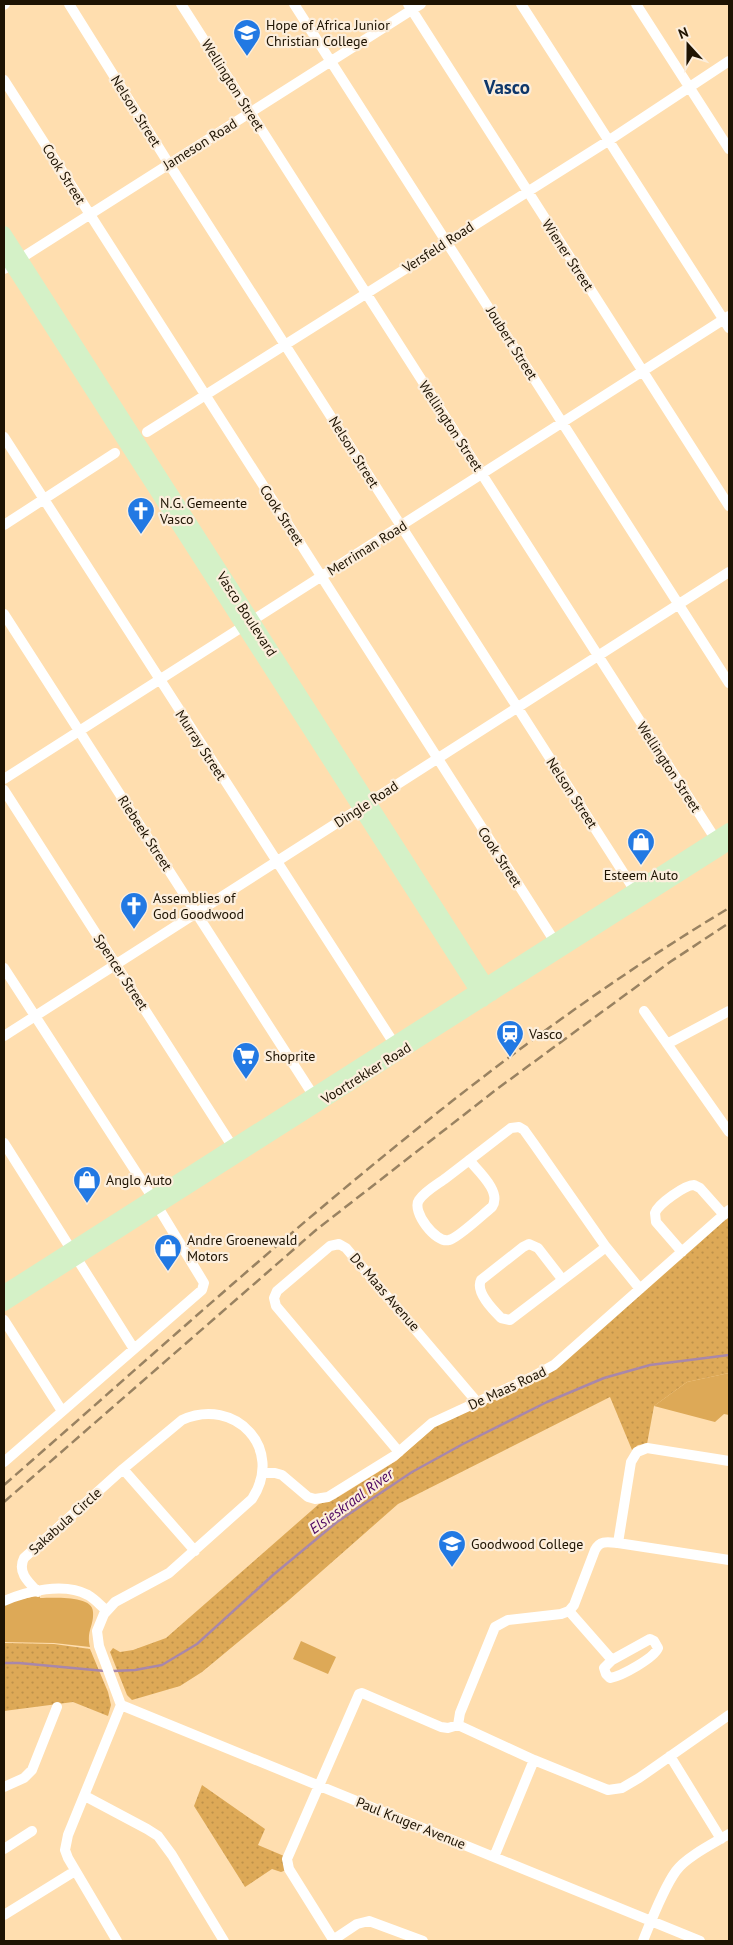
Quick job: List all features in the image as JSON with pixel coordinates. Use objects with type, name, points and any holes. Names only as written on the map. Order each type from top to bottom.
[{"type":"main road","name":"Vasco Boulevard","points":[[4,233],[10,261],[485,992]]},
{"type":"main road","name":"Voortrekker Road","points":[[4,1292],[74,1253],[722,843],[729,830]]},
{"type":"main road","name":"Voortrekker Road","points":[[4,1304],[74,1253]]},
{"type":"street","name":"Nelson Street","points":[[69,4],[169,164],[638,895]]},
{"type":"street","name":"Wellington Street","points":[[182,4],[598,656],[722,843]]},
{"type":"street","name":"Joubert Street","points":[[294,4],[729,683]]},
{"type":"street","name":"Jameson Road","points":[[10,261],[169,164],[331,61],[410,7],[421,4]]},
{"type":"street","points":[[521,4],[727,321]]},
{"type":"street","points":[[636,4],[729,149]]},
{"type":"street","name":"Wiener Street","points":[[410,7],[729,506]]},
{"type":"street","name":"Versfeld Road","points":[[147,432],[608,140],[729,61]]},
{"type":"street","name":"Cook Street","points":[[4,80],[557,946]]},
{"type":"street","name":"Merriman Road","points":[[4,779],[562,423],[727,321]]},
{"type":"street","name":"Murray Street","points":[[4,437],[397,1048]]},
{"type":"street","points":[[4,525],[115,453]]},
{"type":"street","name":"Dingle Road","points":[[4,1036],[729,572]]},
{"type":"street","name":"Riebeek Street","points":[[4,614],[316,1099]]},
{"type":"street","name":"Spencer Street","points":[[4,790],[235,1150]]},
{"type":"street","points":[[4,968],[204,1283],[202,1290],[4,1462]]},
{"type":"street","points":[[644,1011],[726,1120],[729,1132]]},
{"type":"street","points":[[667,1044],[729,1012]]},
{"type":"street","points":[[469,1160],[491,1188],[496,1198],[495,1203],[452,1239],[448,1241],[440,1240],[420,1216],[417,1208],[418,1202],[469,1160],[511,1128],[519,1127],[524,1130],[606,1247],[640,1289]]},
{"type":"street","points":[[4,1143],[134,1349]]},
{"type":"street","points":[[682,1252],[656,1222],[655,1213],[658,1206],[686,1187],[694,1185],[700,1188],[727,1213]]},
{"type":"street","name":"De Maas Road","points":[[262,1473],[279,1474],[308,1497],[323,1498],[335,1493],[399,1452],[432,1423],[554,1365],[727,1213]]},
{"type":"street","name":"De Maas Avenue","points":[[399,1452],[276,1306],[274,1298],[277,1291],[330,1246],[338,1244],[346,1248],[477,1402]]},
{"type":"street","points":[[562,1279],[538,1248],[529,1244],[523,1246],[481,1280],[479,1287],[496,1314],[508,1320],[518,1315],[562,1279],[606,1247]]},
{"type":"street","points":[[4,1320],[62,1412]]},
{"type":"street","name":"Sakabula Circle","points":[[38,1592],[28,1582],[23,1572],[24,1558],[123,1469],[182,1420],[202,1413],[227,1416],[245,1427],[259,1448],[262,1460],[259,1488],[252,1500],[166,1576],[122,1598],[106,1610]]},
{"type":"street","points":[[618,1543],[630,1462],[637,1452],[647,1448],[729,1461]]},
{"type":"street","points":[[123,1469],[195,1552]]},
{"type":"street","points":[[458,1725],[460,1713],[491,1634],[498,1625],[508,1620],[561,1614],[569,1611],[574,1605],[596,1548],[605,1542],[729,1560]]},
{"type":"street","points":[[4,1601],[20,1595],[62,1590],[82,1592],[106,1610],[98,1631],[100,1650],[121,1705],[66,1842],[65,1850],[75,1871],[117,1941]]},
{"type":"street","points":[[569,1611],[612,1660]]},
{"type":"street","points":[[650,1639],[657,1645],[657,1650],[652,1656],[613,1678],[606,1674],[604,1668],[612,1660],[650,1639]]},
{"type":"street","points":[[423,1941],[369,1921],[357,1924],[333,1941],[289,1869],[287,1862],[287,1856],[358,1695],[362,1693],[441,1727],[448,1728],[458,1725],[603,1789],[616,1790],[638,1778],[729,1715]]},
{"type":"street","name":"Paul Kruger Avenue","points":[[121,1705],[700,1941]]},
{"type":"street","points":[[4,1787],[24,1778],[32,1770],[57,1707]]},
{"type":"street","points":[[643,1941],[676,1871],[685,1862],[725,1837],[670,1756]]},
{"type":"street","points":[[494,1856],[534,1760]]},
{"type":"street","points":[[84,1796],[158,1836],[172,1855],[224,1941]]},
{"type":"street","points":[[4,1849],[32,1831]]},
{"type":"street","points":[[4,1915],[75,1871]]},
{"type":"shaded area","points":[[729,1215],[729,1373],[687,1382],[654,1406],[647,1444],[638,1445],[632,1450],[610,1397],[398,1504],[289,1600],[202,1672],[180,1686],[132,1700],[127,1695],[110,1652],[113,1648],[120,1652],[133,1650],[166,1638],[319,1504],[335,1499],[396,1461],[435,1426],[539,1379]]},
{"type":"shaded area","points":[[729,1373],[729,1415],[724,1414],[715,1422],[654,1406],[687,1382]]},
{"type":"shaded area","points":[[40,1595],[40,1598],[80,1600],[91,1607],[93,1617],[89,1637],[90,1647],[54,1643],[4,1642],[4,1606],[9,1602]]},
{"type":"shaded area","points":[[301,1641],[336,1657],[328,1674],[293,1659]]},
{"type":"shaded area","points":[[4,1643],[54,1644],[90,1649],[108,1692],[111,1705],[108,1716],[73,1702],[4,1711]]},
{"type":"shaded area","points":[[202,1785],[265,1829],[258,1845],[284,1856],[286,1870],[281,1872],[272,1869],[245,1887],[194,1806]]},
{"type":"waterway","name":"Elsieskraal River","points":[[113,1671],[135,1670],[162,1665],[197,1644],[273,1575],[337,1522],[412,1472],[463,1444],[547,1402],[604,1378],[650,1365],[729,1355]]},
{"type":"waterway","name":"Elsieskraal River","points":[[4,1663],[105,1671]]},
{"type":"railway","points":[[4,1485],[266,1255],[444,1107],[536,1037],[631,970],[729,908]]},
{"type":"railway","points":[[4,1502],[316,1230],[497,1089],[670,962],[729,923]]},
{"type":"place","name":"Hope of Africa Junior Christian College","points":[[247,57]]},
{"type":"place","name":"N.G. Gemeente Vasco","points":[[141,535]]},
{"type":"place","name":"Esteem Auto","points":[[641,866]]},
{"type":"place","name":"Assemblies of God Goodwood","points":[[134,930]]},
{"type":"place","name":"Vasco","points":[[510,1058]]},
{"type":"place","name":"Shoprite","points":[[246,1080]]},
{"type":"place","name":"Anglo Auto","points":[[87,1204]]},
{"type":"place","name":"Andre Groenewald Motors","points":[[168,1272]]},
{"type":"place","name":"Goodwood College","points":[[452,1568]]},
{"type":"district","name":"Vasco","points":[[507,87]]}]
